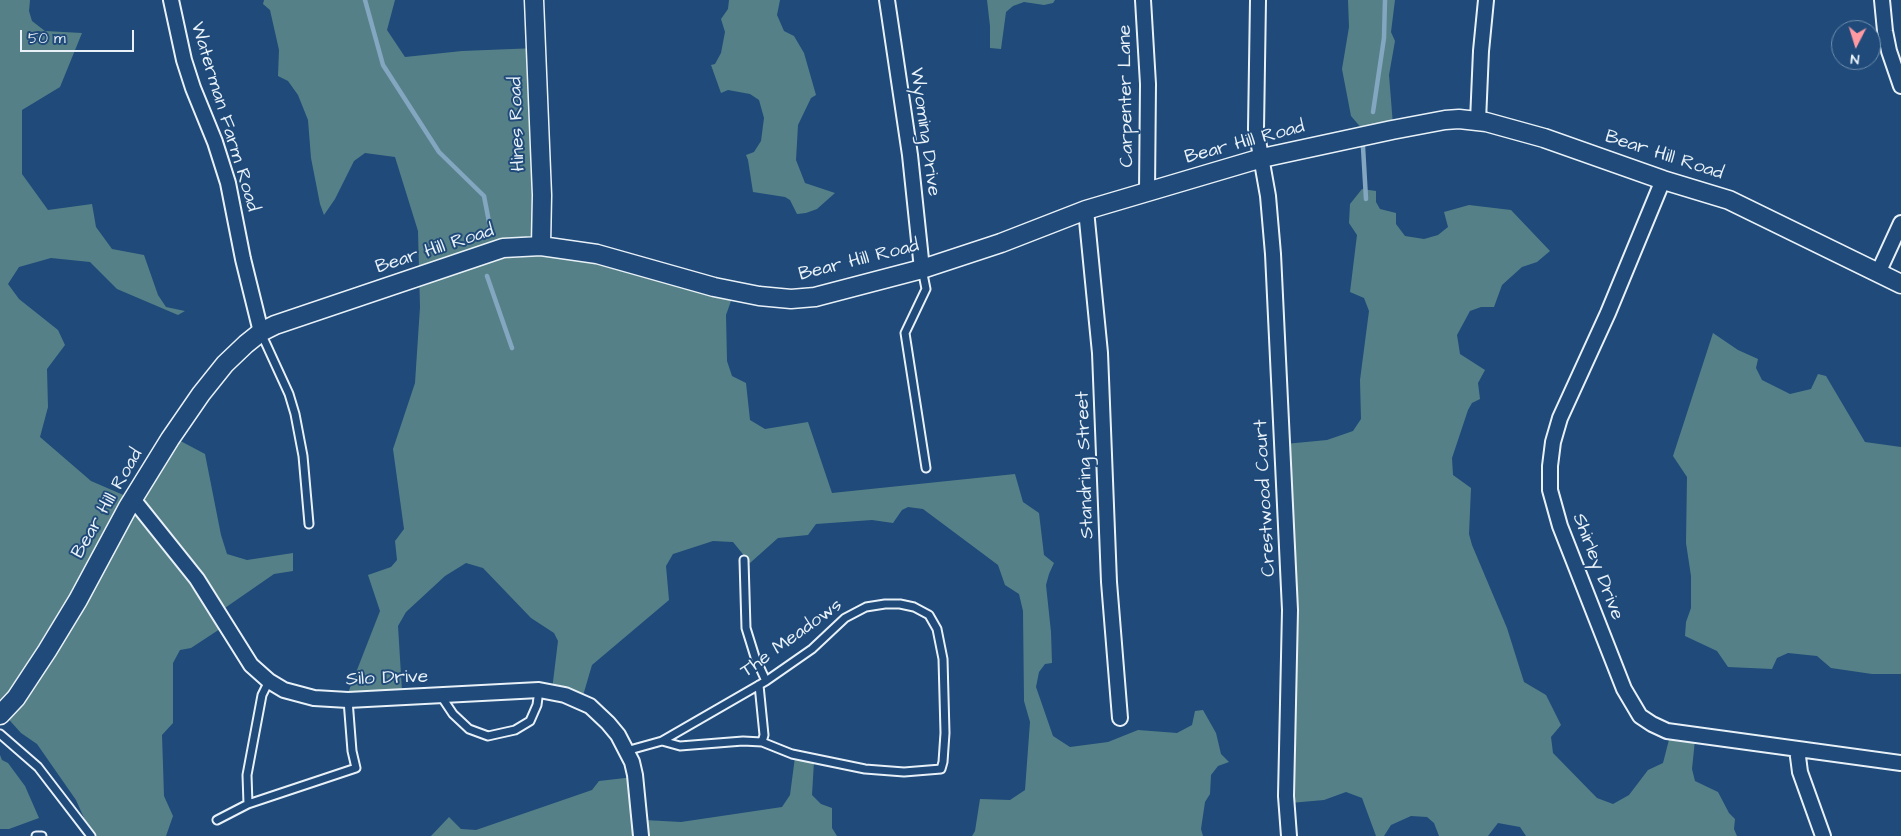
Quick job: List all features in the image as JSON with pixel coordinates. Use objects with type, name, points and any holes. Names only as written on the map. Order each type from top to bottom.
[{"type":"street","name":"Waterman Farm Road","points":[[172,0],[190,79],[215,142],[228,183],[243,259],[261,332]]},
{"type":"street","name":"Hines Road","points":[[534,0],[542,195],[541,246]]},
{"type":"street","name":"Wyoming Drive","points":[[887,0],[910,155],[922,268]]},
{"type":"street","name":"Carpenter Lane","points":[[1143,0],[1148,84],[1147,191]]},
{"type":"street","name":"Crestwood Court","points":[[1258,0],[1256,130],[1268,196],[1273,254],[1290,610],[1286,796],[1289,836]]},
{"type":"street","points":[[1478,121],[1481,52],[1486,0]]},
{"type":"street","points":[[1882,0],[1889,51],[1901,86]]},
{"type":"street","name":"Bear Hill Road","points":[[0,715],[16,698],[47,651],[78,600],[133,499],[170,439],[201,394],[225,364],[246,344],[261,332],[275,326],[503,248],[541,246],[597,254],[714,287],[750,295],[791,299],[815,297],[922,268],[1001,243],[1086,210],[1262,158],[1445,120],[1478,121],[1544,138],[1663,180],[1729,200],[1901,284]]},
{"type":"street","name":"Shirley Drive","points":[[1663,180],[1608,312],[1560,418],[1553,442],[1550,466],[1550,490],[1560,526],[1624,690],[1640,716],[1666,731],[1901,764]]},
{"type":"street","name":"Standring Street","points":[[1086,210],[1100,353],[1109,582],[1120,718]]},
{"type":"street","points":[[1878,273],[1901,222]]},
{"type":"street","name":"Silo Drive","points":[[133,499],[197,579],[243,655],[251,665],[284,690],[314,698],[348,700],[539,690],[565,694],[590,706],[608,722],[632,762],[642,836]]},
{"type":"street","points":[[1797,749],[1800,772],[1823,836]]},
{"type":"lane","points":[[922,268],[926,289],[905,333],[926,468]]},
{"type":"lane","points":[[261,332],[289,394],[295,414],[303,456],[309,524]]},
{"type":"lane","points":[[744,560],[746,628],[755,658],[766,681]]},
{"type":"lane","name":"The Meadows","points":[[626,751],[662,741],[766,681],[812,649],[845,618],[866,607],[900,604],[914,607],[929,615],[937,629],[943,660],[945,733],[941,769],[904,772],[865,769],[792,754],[762,742],[743,741],[680,746],[662,741]]},
{"type":"lane","points":[[248,804],[246,789],[250,757],[262,695],[270,681]]},
{"type":"lane","points":[[759,685],[764,735],[762,742]]},
{"type":"lane","points":[[441,696],[453,714],[469,729],[488,736],[515,730],[530,721],[537,706],[539,690]]},
{"type":"lane","points":[[217,820],[248,804],[356,768],[352,751],[348,700]]},
{"type":"lane","points":[[0,734],[38,767],[91,836]]},
{"type":"lane","points":[[36,836],[42,836]]},
{"type":"green space","points":[[0,0],[30,0],[29,11],[32,21],[45,31],[82,33],[60,87],[22,110],[22,174],[48,210],[92,204],[96,227],[112,249],[144,255],[158,295],[166,307],[185,311],[178,315],[117,289],[90,262],[51,258],[19,267],[8,284],[19,299],[58,330],[65,345],[47,369],[48,407],[40,437],[91,481],[128,497],[173,437],[205,454],[221,535],[227,554],[247,560],[293,553],[293,571],[274,574],[222,610],[223,627],[191,648],[180,650],[173,663],[173,723],[162,735],[164,796],[173,816],[166,836],[92,836],[76,800],[37,744],[21,733],[3,713],[0,715]]},
{"type":"green space","points":[[264,0],[395,0],[387,30],[405,57],[462,51],[537,48],[544,239],[736,287],[726,315],[727,361],[732,376],[746,383],[750,420],[765,429],[808,422],[832,493],[1015,474],[1023,502],[1039,513],[1044,555],[1054,563],[1046,585],[1052,663],[1045,664],[1039,672],[1036,687],[1053,736],[1070,747],[1108,742],[1138,730],[1177,733],[1192,725],[1195,711],[1203,710],[1216,733],[1221,754],[1229,762],[1218,766],[1211,775],[1210,794],[1205,802],[1201,829],[1203,836],[972,836],[975,831],[980,799],[1010,800],[1025,790],[1030,722],[1024,701],[1023,611],[1019,594],[1005,585],[998,565],[923,509],[908,507],[902,510],[893,523],[872,520],[816,524],[808,535],[778,538],[750,563],[733,542],[713,541],[673,554],[666,566],[669,600],[592,665],[582,699],[552,690],[558,641],[554,633],[531,618],[483,568],[466,563],[445,576],[406,612],[398,626],[402,691],[348,693],[380,611],[368,575],[391,567],[397,560],[395,541],[404,529],[393,449],[415,383],[420,307],[418,231],[395,157],[365,153],[354,161],[335,199],[324,215],[311,158],[308,120],[298,95],[288,81],[278,76],[279,50],[270,10],[263,4]]},
{"type":"green space","points":[[729,0],[780,0],[777,15],[784,31],[794,36],[804,53],[816,95],[811,98],[798,125],[796,160],[805,183],[835,193],[817,209],[797,214],[790,200],[785,197],[753,192],[746,155],[754,152],[761,141],[764,118],[759,100],[750,94],[728,90],[721,93],[711,65],[715,64],[721,53],[725,32],[721,19],[728,9]]},
{"type":"green space","points":[[987,0],[1055,0],[1053,3],[1044,5],[1024,2],[1013,6],[1006,12],[1001,49],[990,48]]},
{"type":"green space","points":[[1348,0],[1395,0],[1391,32],[1395,41],[1389,75],[1393,125],[1363,130],[1351,116],[1342,69],[1349,27]]},
{"type":"green space","points":[[1362,189],[1376,191],[1376,202],[1380,209],[1396,213],[1396,224],[1405,236],[1424,239],[1438,235],[1448,227],[1444,212],[1469,205],[1511,210],[1550,251],[1537,262],[1522,267],[1502,285],[1494,307],[1481,307],[1470,311],[1457,335],[1460,354],[1485,370],[1478,383],[1480,399],[1472,403],[1468,410],[1452,458],[1453,475],[1471,488],[1469,534],[1472,545],[1507,628],[1524,682],[1546,695],[1561,725],[1551,737],[1553,753],[1597,798],[1613,804],[1629,795],[1648,770],[1663,763],[1672,728],[1696,730],[1692,769],[1695,781],[1718,792],[1729,813],[1735,819],[1734,829],[1737,836],[1526,836],[1520,827],[1498,823],[1488,836],[1439,836],[1434,823],[1427,817],[1411,816],[1391,825],[1384,836],[1376,836],[1362,798],[1346,792],[1324,800],[1290,803],[1285,444],[1327,440],[1353,431],[1361,419],[1360,380],[1369,311],[1364,298],[1350,292],[1357,235],[1349,223],[1350,204]]},
{"type":"green space","points":[[1713,333],[1738,350],[1758,359],[1756,368],[1762,380],[1790,394],[1811,389],[1818,374],[1826,376],[1865,442],[1901,447],[1901,674],[1872,674],[1831,668],[1817,656],[1788,653],[1777,658],[1772,669],[1728,667],[1717,651],[1685,636],[1686,622],[1691,608],[1691,576],[1686,543],[1687,477],[1673,456]]},
{"type":"green space","points":[[0,755],[2,760],[8,763],[25,786],[39,818],[9,829],[0,829]]},
{"type":"green space","points":[[795,757],[814,761],[812,795],[821,804],[832,808],[832,828],[837,836],[431,836],[449,817],[461,829],[476,830],[592,790],[599,781],[634,777],[644,820],[681,822],[782,807],[790,795]]},
{"type":"waterway","points":[[365,0],[383,65],[439,152],[484,196],[490,227]]},
{"type":"waterway","points":[[1373,112],[1384,38],[1385,0]]},
{"type":"waterway","points":[[1363,147],[1366,199]]},
{"type":"waterway","points":[[487,276],[512,348]]}]
